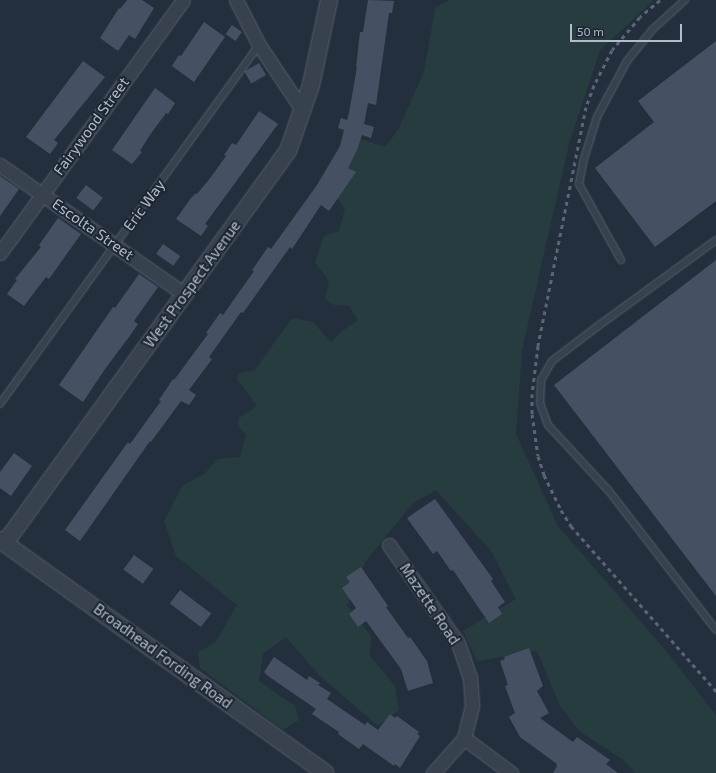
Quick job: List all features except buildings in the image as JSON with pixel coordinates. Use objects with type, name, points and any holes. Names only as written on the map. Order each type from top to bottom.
[{"type":"street","name":"Fairywood Street","points":[[0,253],[183,0]]},
{"type":"street","points":[[236,0],[259,44],[303,111]]},
{"type":"street","name":"West Prospect Avenue","points":[[3,541],[288,151],[303,111],[329,0]]},
{"type":"street","name":"Escolta Street","points":[[0,165],[115,244],[184,294]]},
{"type":"street","name":"Broadhead Fording Road","points":[[3,541],[325,773]]},
{"type":"street","name":"Mazette Road","points":[[388,545],[458,643],[470,677],[472,706],[464,738],[433,773]]},
{"type":"street","points":[[464,738],[511,773]]},
{"type":"lane","points":[[621,260],[579,184],[584,159],[597,117],[627,61],[653,29],[684,0]]},
{"type":"lane","name":"Eric Way","points":[[0,404],[259,44]]},
{"type":"lane","points":[[716,240],[552,361],[541,380],[540,404],[548,425],[609,491],[716,630]]},
{"type":"green space","points":[[450,0],[654,0],[600,50],[569,144],[522,350],[516,434],[558,526],[666,651],[716,715],[716,773],[635,773],[625,761],[579,731],[560,706],[537,651],[477,661],[463,631],[516,599],[491,551],[436,490],[413,503],[366,561],[347,605],[371,636],[370,656],[395,686],[399,710],[378,726],[318,674],[286,637],[263,654],[259,681],[295,706],[299,720],[283,730],[200,668],[198,652],[215,643],[237,605],[176,556],[164,521],[183,485],[204,474],[218,459],[240,457],[246,435],[238,426],[239,418],[257,406],[237,379],[239,373],[255,370],[292,318],[313,322],[331,342],[342,331],[358,320],[349,306],[334,305],[325,299],[329,282],[315,262],[324,236],[339,231],[345,208],[329,188],[338,151],[355,137],[385,147],[398,130],[424,72],[435,8]]},
{"type":"railway","points":[[660,0],[640,17],[612,50],[594,85],[586,107],[538,346],[532,394],[532,414],[538,456],[544,475],[561,510],[571,526],[716,691]]}]
